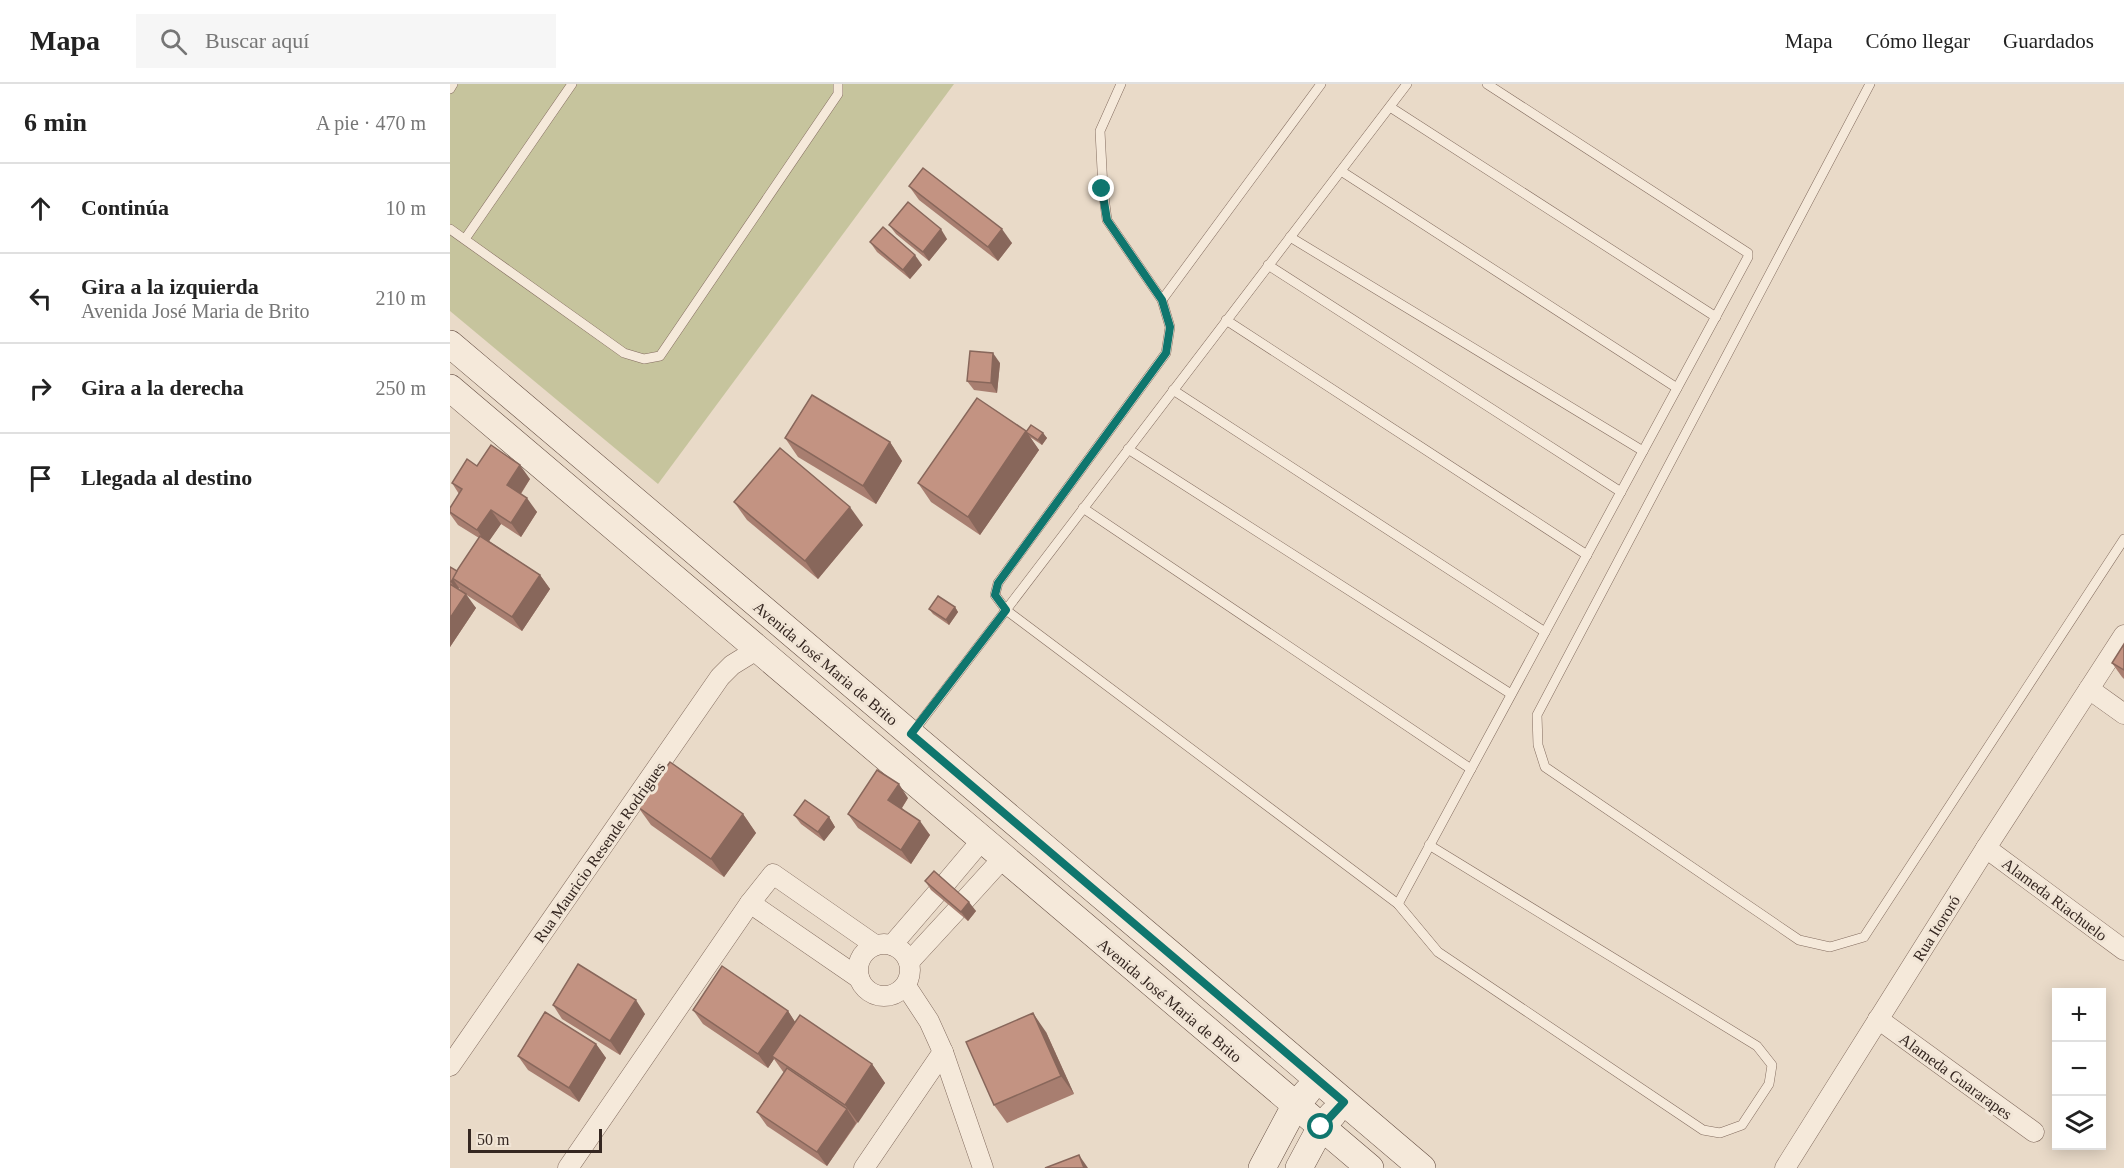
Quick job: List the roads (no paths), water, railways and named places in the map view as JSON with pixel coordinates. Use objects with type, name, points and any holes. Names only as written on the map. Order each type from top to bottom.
[{"type":"main road","name":"Avenida José Maria de Brito","points":[[450,344],[1422,1168]]},
{"type":"main road","name":"Avenida José Maria de Brito","points":[[450,388],[1370,1168]]},
{"type":"main road","points":[[1262,1168],[1295,1106],[1318,1078]]},
{"type":"main road","points":[[1299,1168],[1321,1127],[1344,1102]]},
{"type":"street","name":"Rua Itororó","points":[[1785,1168],[1986,848],[2124,635]]},
{"type":"street","name":"Rua Mauricio Resende Rodrigues","points":[[450,1066],[720,677],[732,665],[758,649]]},
{"type":"street","points":[[2090,689],[2124,714]]},
{"type":"street","points":[[859,978],[859,962],[868,949],[883,945],[937,893],[982,840]]},
{"type":"street","name":"Alameda Riachuelo","points":[[1986,848],[2124,950]]},
{"type":"street","points":[[909,962],[1004,858]]},
{"type":"street","points":[[568,1168],[750,903],[773,874],[883,945],[899,948],[909,962],[911,970],[906,986],[892,996],[868,992],[859,978],[750,903]]},
{"type":"street","points":[[937,893],[956,910]]},
{"type":"street","points":[[906,986],[929,1021],[943,1052],[983,1168]]},
{"type":"street","name":"Alameda Guararapes","points":[[1878,1020],[2034,1132]]},
{"type":"street","points":[[864,1168],[943,1052]]},
{"type":"lane","points":[[450,88],[453,84]]},
{"type":"lane","points":[[465,239],[572,84]]},
{"type":"lane","points":[[450,229],[624,353],[644,359],[660,356],[838,94],[838,84]]},
{"type":"lane","points":[[1121,84],[1100,131],[1102,189],[1107,220],[1162,300],[1170,327],[1166,353],[998,583],[995,595],[1006,610],[1398,903],[1438,952],[1703,1130],[1720,1133],[1742,1125],[1769,1084],[1772,1065],[1757,1046],[1429,845]]},
{"type":"lane","points":[[1162,300],[1321,84]]},
{"type":"lane","points":[[911,734],[1407,84]]},
{"type":"lane","points":[[1398,903],[1748,257],[1748,253],[1487,84]]},
{"type":"lane","points":[[1870,84],[1537,715],[1538,745],[1545,766],[1799,940],[1830,947],[1864,937],[2124,539]]},
{"type":"lane","points":[[1390,107],[1716,317]]},
{"type":"lane","points":[[1341,171],[1677,388]]},
{"type":"lane","points":[[1290,237],[1643,451]]},
{"type":"lane","points":[[1268,266],[1621,492]]},
{"type":"lane","points":[[1226,320],[1587,555]]},
{"type":"lane","points":[[1173,390],[1545,632]]},
{"type":"lane","points":[[1128,448],[1511,694]]},
{"type":"lane","points":[[1083,508],[1471,769]]}]
